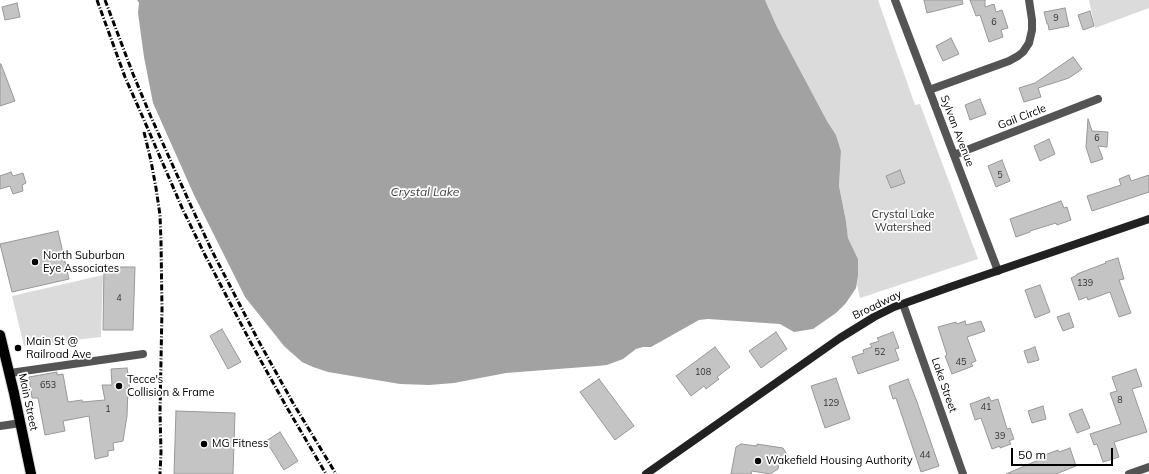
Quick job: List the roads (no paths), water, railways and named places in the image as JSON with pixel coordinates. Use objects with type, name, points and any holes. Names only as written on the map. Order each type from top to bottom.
[{"type":"main road","name":"Main Street","points":[[0,335],[10,373],[31,474]]},
{"type":"street","name":"Sylvan Avenue","points":[[895,0],[998,271]]},
{"type":"street","points":[[929,90],[1009,61],[1023,52],[1029,43],[1032,30],[1029,0]]},
{"type":"street","name":"Gail Circle","points":[[954,155],[1098,99]]},
{"type":"street","name":"Broadway","points":[[646,474],[840,338],[874,317],[903,304],[1149,219]]},
{"type":"street","name":"Lake Street","points":[[903,304],[963,474]]},
{"type":"street","points":[[10,373],[142,354]]},
{"type":"street","points":[[0,426],[20,423]]},
{"type":"street","points":[[1129,474],[1149,467]]},
{"type":"water","name":"Crystal Lake","points":[[137,0],[765,0],[777,27],[836,135],[841,151],[839,186],[848,238],[858,259],[856,288],[846,303],[836,313],[813,329],[794,332],[780,324],[708,319],[699,320],[651,347],[636,349],[623,359],[607,365],[506,373],[454,383],[429,385],[400,384],[328,372],[313,367],[302,362],[284,346],[245,297],[194,195],[153,103],[144,57],[138,13],[139,3]]},
{"type":"railway","points":[[97,0],[125,77],[183,210],[251,343],[326,474]]},
{"type":"railway","points":[[105,0],[151,117],[212,251],[258,340],[293,403],[336,474]]},
{"type":"railway","points":[[144,132],[151,161],[160,215],[162,309],[160,474]]},
{"type":"place","name":"North Suburban Eye Associates","points":[[35,262]]},
{"type":"place","name":"Main St @ Railroad Ave","points":[[18,348]]},
{"type":"place","name":"Tecce's Collision & Frame","points":[[119,386]]},
{"type":"place","name":"MG Fitness","points":[[204,444]]},
{"type":"place","name":"Wakefield Housing Authority","points":[[758,461]]},
{"type":"park label","name":"Crystal Lake Watershed","points":[[903,221]]}]
